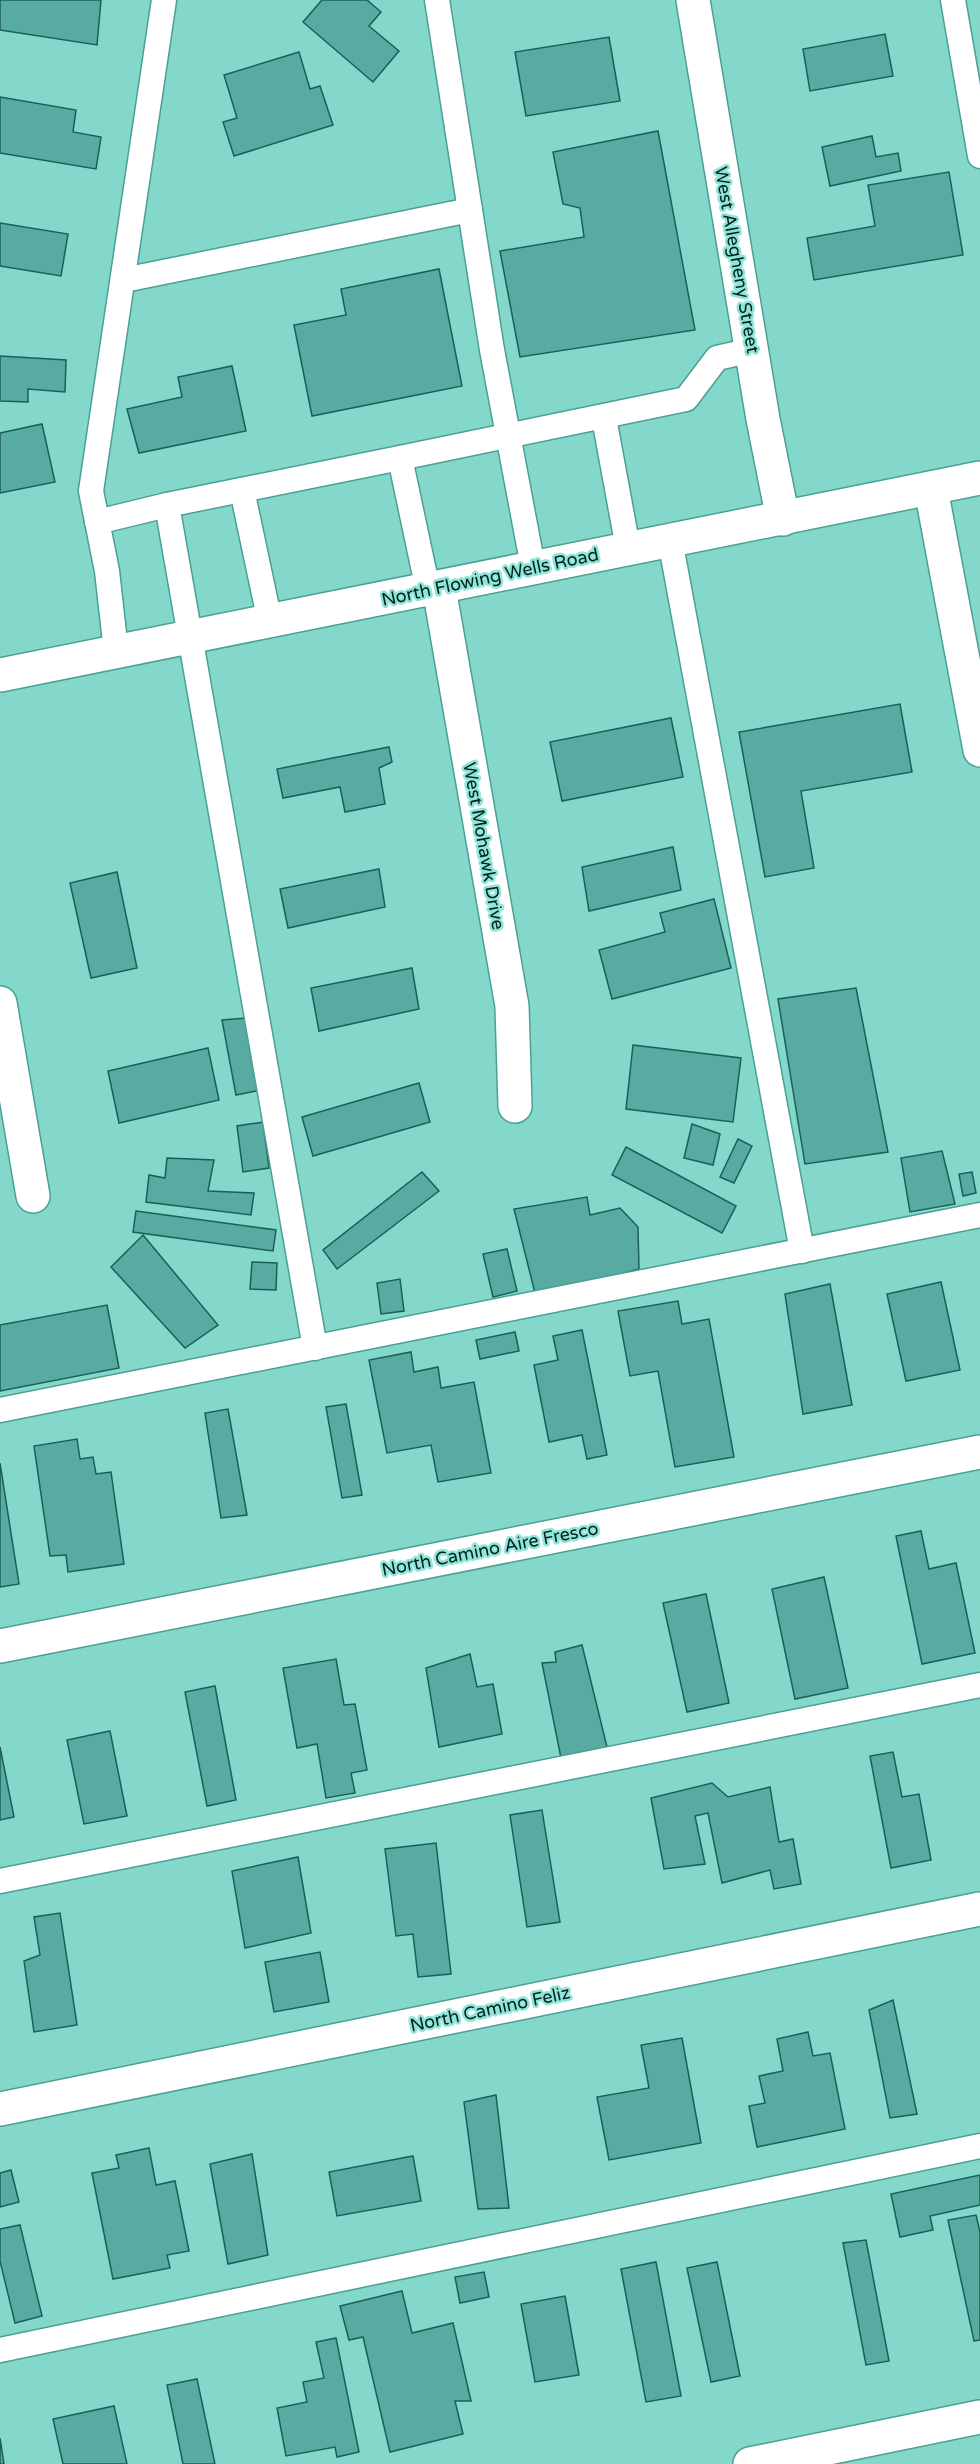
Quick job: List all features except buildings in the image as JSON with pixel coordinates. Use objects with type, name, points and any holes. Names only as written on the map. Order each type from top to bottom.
[{"type":"street","name":"West Allegheny Street","points":[[693,0],[783,519]]},
{"type":"street","name":"North Flowing Wells Road","points":[[0,675],[980,478]]},
{"type":"street","points":[[931,489],[980,750]]},
{"type":"street","name":"West Mohawk Drive","points":[[434,589],[512,1006],[515,1106]]},
{"type":"street","points":[[0,1003],[33,1196]]},
{"type":"street","name":"North Camino Aire Fresco","points":[[0,1646],[980,1452]]},
{"type":"street","name":"North Camino Feliz","points":[[0,2109],[980,1909]]},
{"type":"street","points":[[750,2464],[980,2417]]},
{"type":"lane","points":[[116,651],[107,571],[91,491],[164,0]]},
{"type":"lane","points":[[437,0],[507,436],[533,567]]},
{"type":"lane","points":[[953,0],[980,156]]},
{"type":"lane","points":[[124,280],[470,210]]},
{"type":"lane","points":[[97,522],[242,490],[604,418],[686,399],[717,358],[752,350]]},
{"type":"lane","points":[[604,418],[628,548]]},
{"type":"lane","points":[[400,458],[434,589]]},
{"type":"lane","points":[[242,490],[270,622]]},
{"type":"lane","points":[[167,506],[192,637],[315,1348]]},
{"type":"lane","points":[[670,540],[802,1251]]},
{"type":"lane","points":[[0,1410],[980,1215]]},
{"type":"lane","points":[[0,1881],[980,1685]]},
{"type":"lane","points":[[0,2350],[980,2146]]}]
